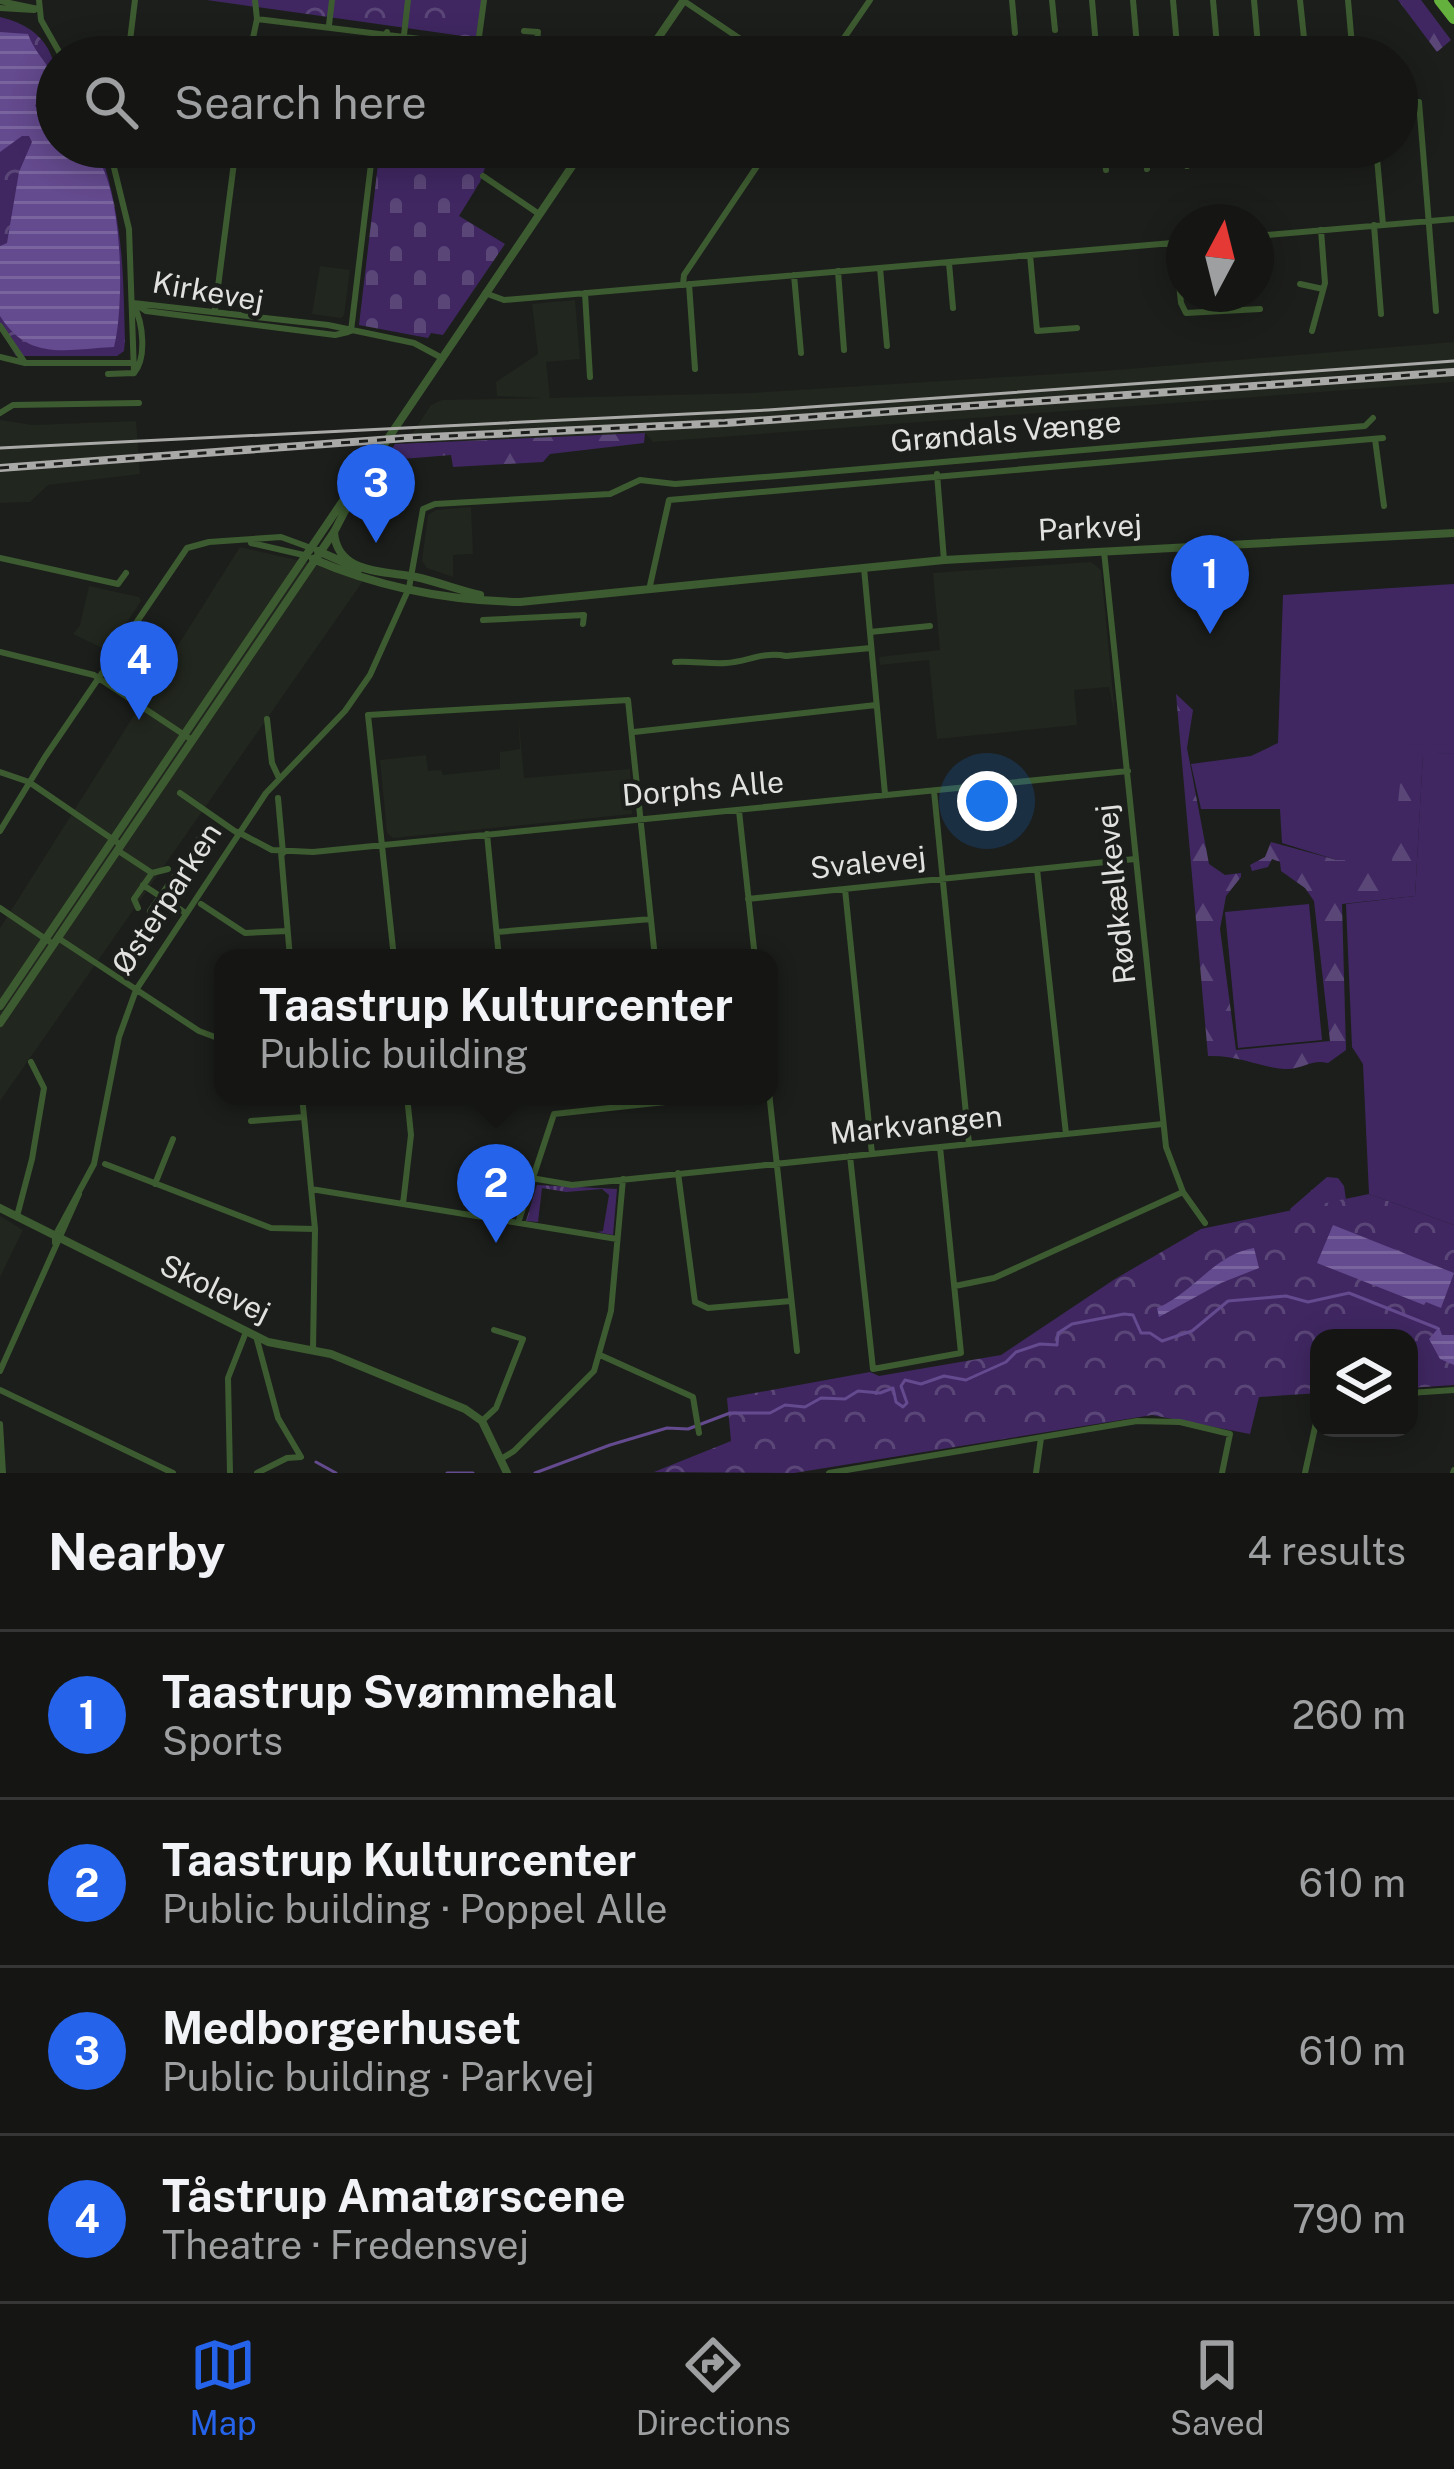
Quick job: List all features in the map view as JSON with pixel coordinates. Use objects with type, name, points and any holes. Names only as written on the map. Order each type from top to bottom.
[{"type":"highway","points":[[1440,0],[1454,18]]},
{"type":"street","points":[[131,36],[135,0]]},
{"type":"street","points":[[253,36],[255,0]]},
{"type":"street","points":[[329,25],[332,0]]},
{"type":"street","points":[[404,35],[408,0]]},
{"type":"street","points":[[479,36],[484,0]]},
{"type":"street","points":[[659,36],[684,0],[736,36]]},
{"type":"street","points":[[845,36],[870,0]]},
{"type":"street","points":[[1012,0],[1015,33]]},
{"type":"street","points":[[1052,0],[1055,30]]},
{"type":"street","points":[[1092,0],[1095,36]]},
{"type":"street","points":[[1133,0],[1136,36]]},
{"type":"street","points":[[1173,0],[1176,36]]},
{"type":"street","points":[[1214,0],[1216,36]]},
{"type":"street","points":[[1254,0],[1256,36]]},
{"type":"street","points":[[1300,0],[1304,36]]},
{"type":"street","points":[[1348,0],[1351,36]]},
{"type":"street","points":[[0,4],[27,12],[39,4],[53,36]]},
{"type":"street","points":[[257,19],[412,36]]},
{"type":"street","points":[[524,31],[538,32],[538,36]]},
{"type":"street","points":[[387,32],[387,36]]},
{"type":"street","points":[[1419,102],[1436,311]]},
{"type":"street","points":[[114,168],[129,229],[134,373]]},
{"type":"street","points":[[214,315],[233,168]]},
{"type":"street","points":[[351,331],[370,168]]},
{"type":"street","points":[[0,1006],[117,845],[570,168]]},
{"type":"street","points":[[695,369],[684,275],[756,168]]},
{"type":"street","points":[[1377,168],[1382,314]]},
{"type":"street","points":[[483,176],[539,214]]},
{"type":"street","points":[[1274,234],[1454,218]]},
{"type":"street","points":[[1312,331],[1323,289],[1321,230]]},
{"type":"street","points":[[485,293],[501,300],[1166,243]]},
{"type":"street","points":[[1030,255],[1037,328]]},
{"type":"street","points":[[949,262],[953,308]]},
{"type":"street","points":[[880,268],[887,346]]},
{"type":"street","points":[[838,272],[844,350]]},
{"type":"street","points":[[794,275],[802,353]]},
{"type":"street","points":[[1300,284],[1323,289]]},
{"type":"street","points":[[585,293],[590,377]]},
{"type":"street","points":[[108,374],[134,373],[141,367],[139,315],[133,303]]},
{"type":"street","name":"Kirkevej","points":[[133,303],[146,311],[214,315],[335,335],[351,331],[414,343],[442,358]]},
{"type":"street","points":[[1186,312],[1226,312]]},
{"type":"street","points":[[0,326],[25,363]]},
{"type":"street","points":[[1024,330],[1077,328]]},
{"type":"street","points":[[0,357],[25,363],[134,363]]},
{"type":"street","points":[[0,413],[13,405],[139,403]]},
{"type":"street","name":"Grøndals Vænge","points":[[412,576],[419,515],[429,506],[610,494],[640,480],[674,484],[1365,426],[1373,418]]},
{"type":"street","points":[[649,590],[669,500],[1379,439],[1384,506]]},
{"type":"street","points":[[312,553],[334,532],[364,474]]},
{"type":"street","points":[[937,474],[944,560]]},
{"type":"street","points":[[334,532],[337,547],[362,571]]},
{"type":"street","name":"Parkvej","points":[[312,553],[379,583],[460,598],[524,600],[944,560],[1454,532]]},
{"type":"street","points":[[0,831],[180,555],[196,544],[285,537],[312,553]]},
{"type":"street","name":"Rødkælkevej","points":[[1105,551],[1163,1124],[1172,1169],[1205,1222]]},
{"type":"street","name":"Parkvej","points":[[312,553],[362,571],[412,576],[479,595],[524,600]]},
{"type":"street","points":[[0,558],[118,584],[126,574]]},
{"type":"street","points":[[864,568],[885,794]]},
{"type":"street","name":"Østerparken","points":[[0,1371],[96,1158],[119,1036],[136,990],[238,832],[279,778],[312,748],[360,691],[412,576]]},
{"type":"street","points":[[524,600],[526,618]]},
{"type":"street","points":[[483,620],[584,615],[583,624]]},
{"type":"street","points":[[870,632],[930,626]]},
{"type":"street","points":[[675,662],[710,659],[720,664],[774,654],[871,648]]},
{"type":"street","points":[[0,652],[100,678],[188,737]]},
{"type":"street","points":[[393,949],[368,715],[628,700],[654,949]]},
{"type":"street","points":[[634,732],[876,705]]},
{"type":"street","points":[[268,719],[272,763],[279,778]]},
{"type":"street","name":"Dorphs Alle","points":[[180,793],[238,832],[282,852],[1128,771]]},
{"type":"street","points":[[0,772],[29,782],[152,873],[171,873],[150,911]]},
{"type":"street","points":[[934,791],[969,1144]]},
{"type":"street","points":[[278,798],[289,949]]},
{"type":"street","points":[[739,811],[754,949]]},
{"type":"street","points":[[487,834],[499,949]]},
{"type":"street","points":[[188,856],[200,839]]},
{"type":"street","name":"Svalevej","points":[[748,899],[1135,859]]},
{"type":"street","points":[[1036,869],[1066,1134]]},
{"type":"street","points":[[138,908],[134,899],[152,873]]},
{"type":"street","points":[[143,885],[184,912]]},
{"type":"street","points":[[845,889],[872,1154]]},
{"type":"street","points":[[201,904],[245,933],[287,931]]},
{"type":"street","points":[[0,908],[214,1037]]},
{"type":"street","points":[[497,932],[651,919]]},
{"type":"street","points":[[0,1024],[52,938]]},
{"type":"street","points":[[16,1216],[44,1088],[31,1062]]},
{"type":"street","points":[[303,1105],[315,1228],[313,1351]]},
{"type":"street","points":[[403,1204],[411,1135],[408,1105]]},
{"type":"street","points":[[518,1223],[550,1118],[558,1112],[629,1105]]},
{"type":"street","points":[[770,1105],[797,1352]]},
{"type":"street","points":[[251,1121],[304,1117]]},
{"type":"street","name":"Markvangen","points":[[531,1178],[572,1185],[1163,1124]]},
{"type":"street","points":[[155,1184],[173,1138]]},
{"type":"street","points":[[850,1156],[873,1369],[962,1352],[940,1147]]},
{"type":"street","points":[[105,1164],[271,1228],[315,1228]]},
{"type":"street","points":[[678,1173],[695,1302],[708,1308],[791,1301]]},
{"type":"street","points":[[501,1459],[586,1383],[600,1355],[611,1311],[623,1179]]},
{"type":"street","points":[[311,1189],[617,1239]]},
{"type":"street","points":[[955,1286],[994,1277],[1183,1192]]},
{"type":"street","name":"Skolevej","points":[[0,1208],[251,1334],[331,1354],[453,1404],[482,1421]]},
{"type":"street","points":[[494,1330],[523,1339],[496,1408],[482,1421],[508,1473]]},
{"type":"street","points":[[251,1334],[278,1418],[302,1456],[257,1473]]},
{"type":"street","points":[[230,1473],[228,1378],[251,1334]]},
{"type":"street","points":[[600,1355],[692,1397],[697,1428]]},
{"type":"street","points":[[0,1390],[173,1473]]},
{"type":"street","points":[[1418,1392],[1454,1390]]},
{"type":"street","points":[[829,1473],[1137,1421],[1180,1422],[1230,1434],[1222,1473]]},
{"type":"street","points":[[0,1424],[3,1473]]},
{"type":"street","points":[[1305,1473],[1313,1437]]},
{"type":"street","points":[[1036,1473],[1041,1438]]},
{"type":"shaded area","points":[[0,32],[28,34],[36,50],[36,168],[102,168],[109,184],[120,273],[114,347],[36,347],[11,331],[0,316],[0,246],[7,243],[19,172],[32,142],[29,136],[22,136],[0,152]]},
{"type":"shaded area","points":[[320,266],[350,270],[341,318],[312,314]]},
{"type":"shaded area","points":[[575,300],[580,359],[546,362],[550,398],[752,393],[1454,342],[1454,382],[653,442],[645,433],[406,443],[431,405],[442,400],[543,398],[497,396],[496,382],[538,354],[532,304]]},
{"type":"shaded area","points":[[0,420],[33,425],[136,421],[140,474],[48,485],[30,502],[0,503]]},
{"type":"shaded area","points":[[471,507],[473,554],[453,555],[453,577],[427,568],[422,561],[428,515]]},
{"type":"shaded area","points":[[240,547],[363,581],[0,1101],[0,928]]},
{"type":"shaded area","points":[[1091,562],[1101,570],[1115,715],[1109,687],[1074,690],[1077,725],[937,739],[929,660],[880,665],[879,657],[940,650],[933,573]]},
{"type":"shaded area","points":[[89,586],[141,601],[108,651],[73,634],[80,625]]},
{"type":"shaded area","points":[[518,711],[524,778],[630,769],[632,814],[393,838],[387,833],[380,760],[426,755],[428,771],[441,770],[443,775],[500,769],[500,752],[520,749]]},
{"type":"shaded area","points":[[0,1216],[23,1230],[0,1277]]},
{"type":"shaded area","points":[[1333,1225],[1454,1273],[1441,1308],[1317,1263]]},
{"type":"shaded area","points":[[1254,1248],[1259,1268],[1159,1317],[1157,1308],[1227,1258]]},
{"type":"shaded area","points":[[1439,1327],[1442,1335],[1454,1335],[1454,1365],[1440,1359],[1429,1339]]},
{"type":"green space","points":[[207,0],[482,0],[477,36]]},
{"type":"green space","points":[[1398,0],[1421,0],[1451,40],[1437,52]]},
{"type":"green space","points":[[0,17],[38,36],[36,168],[105,168],[122,266],[124,351],[117,356],[16,356],[0,329]]},
{"type":"green space","points":[[378,168],[485,168],[459,216],[505,244],[443,335],[431,333],[428,338],[359,325]]},
{"type":"green space","points":[[645,433],[644,443],[550,454],[543,462],[453,467],[451,455],[402,459],[396,486],[370,481],[395,444]]},
{"type":"green space","points":[[1454,584],[1454,744],[1404,745],[1392,861],[1337,860],[1282,843],[1280,809],[1201,809],[1191,764],[1251,756],[1278,743],[1283,595]]},
{"type":"green space","points":[[1176,694],[1193,710],[1187,748],[1209,864],[1225,875],[1241,873],[1226,896],[1220,929],[1236,1050],[1330,1041],[1314,901],[1281,871],[1280,862],[1272,859],[1268,867],[1252,871],[1250,865],[1265,857],[1271,842],[1337,860],[1405,729],[1432,744],[1454,744],[1454,753],[1423,755],[1415,896],[1342,904],[1346,1050],[1328,1063],[1289,1069],[1208,1056]]},
{"type":"green space","points":[[1454,753],[1454,1225],[1369,1194],[1363,1064],[1352,1047],[1346,904],[1415,896],[1423,754]]},
{"type":"green space","points":[[1309,904],[1322,1040],[1238,1048],[1225,912]]},
{"type":"green space","points":[[1327,1177],[1338,1178],[1346,1200],[1292,1216],[1290,1209]]},
{"type":"green space","points":[[537,1185],[617,1189],[613,1235],[597,1232],[603,1231],[609,1195],[602,1189],[542,1188],[538,1222],[526,1221]]},
{"type":"green space","points":[[1369,1194],[1454,1225],[1454,1385],[1418,1387],[1418,1329],[1310,1329],[1310,1394],[1259,1397],[1250,1434],[1152,1415],[794,1473],[654,1472],[731,1441],[727,1398],[1001,1355],[1201,1229]]},
{"type":"waterway","points":[[535,1473],[610,1445],[667,1428],[688,1429],[730,1413],[770,1413],[785,1405],[805,1407],[821,1398],[845,1399],[858,1391],[880,1393],[893,1388],[896,1402],[903,1407],[907,1403],[901,1386],[905,1380],[921,1384],[944,1376],[966,1380],[1006,1362],[1016,1352],[1040,1344],[1057,1345],[1058,1333],[1072,1324],[1124,1314],[1133,1315],[1141,1333],[1162,1341],[1192,1331],[1228,1301],[1286,1296],[1308,1302],[1349,1293],[1437,1328]]},
{"type":"waterway","points":[[316,1462],[336,1473]]},
{"type":"waterway","points":[[447,1473],[473,1473]]},
{"type":"tram line","points":[[0,448],[768,410],[1454,361]]},
{"type":"railway","points":[[0,468],[1454,372]]},
{"type":"place","name":"Medborgerhuset","points":[[376,543]]},
{"type":"place","name":"Taastrup Svømmehal","points":[[1210,634]]},
{"type":"place","name":"Tåstrup Amatørscene","points":[[139,720]]},
{"type":"place","name":"Taastrup Kulturcenter","points":[[496,1243]]}]
